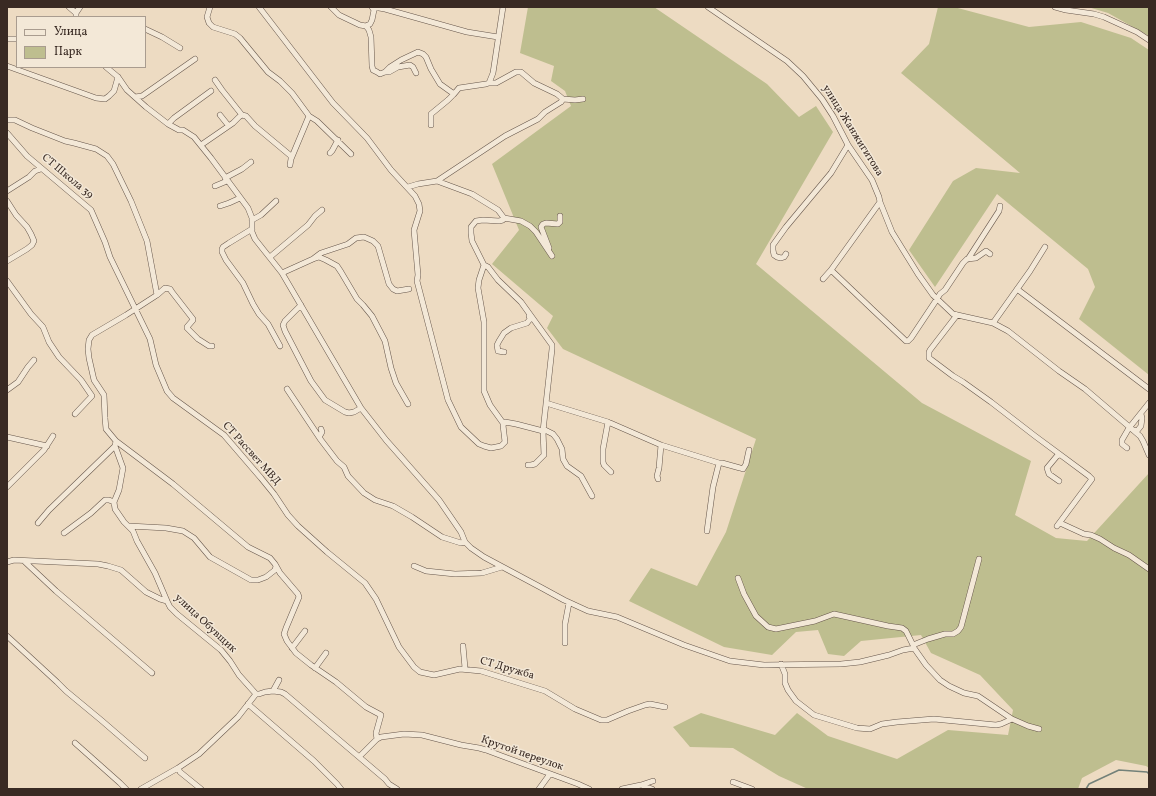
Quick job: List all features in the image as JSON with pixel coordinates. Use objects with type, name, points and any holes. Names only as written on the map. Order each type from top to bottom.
[{"type":"street","points":[[69,7],[76,15],[80,7]]},
{"type":"street","points":[[210,7],[207,17],[209,23],[213,27],[235,34],[240,38],[268,72],[292,93],[309,116],[317,121],[351,154]]},
{"type":"street","points":[[259,7],[333,103],[367,138],[391,170],[408,187],[420,204],[420,211],[414,230],[418,274],[417,281],[448,400],[460,427],[480,444],[488,447],[498,447],[503,445],[505,439],[503,423],[490,405],[484,391],[484,322],[478,288],[484,265]]},
{"type":"street","points":[[331,7],[345,19],[360,25],[366,26],[370,24],[372,20],[373,7],[474,33],[498,37]]},
{"type":"street","points":[[489,83],[492,77],[503,7]]},
{"type":"street","name":"улица Жанжигитова","points":[[708,7],[780,55],[796,69],[822,99],[833,116],[848,145],[868,173],[879,197],[889,226],[907,256],[926,286],[951,312],[957,316]]},
{"type":"street","points":[[1056,7],[1104,17],[1137,32],[1149,40]]},
{"type":"street","points":[[366,26],[371,37],[373,70],[380,74],[410,65],[416,73]]},
{"type":"street","points":[[146,29],[180,48]]},
{"type":"street","points":[[385,72],[401,60],[416,53],[420,53],[426,57],[440,84],[454,94]]},
{"type":"street","points":[[135,97],[142,96],[195,59]]},
{"type":"street","points":[[7,66],[96,98],[105,99],[114,91],[118,78]]},
{"type":"street","points":[[107,68],[118,78],[127,90],[146,107],[168,124],[194,137],[201,145],[248,208],[252,220],[252,232],[255,239],[282,273],[361,408],[386,440],[439,500],[461,532],[465,542],[475,551],[502,567],[569,603],[588,611],[617,618],[684,645],[730,661],[764,665],[841,664],[860,662],[890,655],[913,647],[934,637],[945,634],[953,634],[958,631],[961,627],[979,559]]},
{"type":"street","points":[[431,125],[431,114],[442,106],[459,88],[496,83],[516,72],[521,72],[534,83],[557,94],[563,99],[583,99]]},
{"type":"street","points":[[492,77],[492,80],[496,83]]},
{"type":"street","points":[[215,80],[242,116],[246,116],[255,126],[291,156],[291,162],[309,116]]},
{"type":"street","points":[[168,124],[211,91]]},
{"type":"street","points":[[408,187],[437,181],[505,136],[538,119],[563,99]]},
{"type":"street","points":[[220,115],[228,125]]},
{"type":"street","points":[[201,145],[242,116]]},
{"type":"street","points":[[7,120],[15,120],[65,141],[96,149],[110,160],[131,200],[147,241],[157,295]]},
{"type":"street","name":"СТ Школа 39","points":[[7,133],[27,156],[41,169],[91,210],[110,257],[135,309]]},
{"type":"street","points":[[330,153],[338,140]]},
{"type":"street","points":[[786,254],[781,258],[777,257],[774,255],[773,246],[790,222],[831,173],[848,145]]},
{"type":"street","points":[[215,186],[251,162]]},
{"type":"street","points":[[7,191],[29,177],[35,171],[41,169]]},
{"type":"street","points":[[437,181],[472,194],[498,210],[504,218]]},
{"type":"street","points":[[220,206],[240,198]]},
{"type":"street","points":[[7,201],[27,227],[34,241],[27,249],[7,261]]},
{"type":"street","points":[[252,220],[276,201]]},
{"type":"street","points":[[823,279],[880,202]]},
{"type":"street","points":[[831,270],[906,341],[908,341],[940,294],[945,290],[963,263],[968,259],[999,211],[1000,206]]},
{"type":"street","points":[[270,257],[322,210]]},
{"type":"street","points":[[528,465],[534,464],[544,455],[542,430],[552,345],[521,302],[498,280],[488,267],[484,265],[470,234],[471,227],[474,222],[478,220],[499,221],[503,220],[504,218],[521,221],[534,229],[552,255],[542,227],[543,224],[546,223],[558,224],[560,222],[560,216]]},
{"type":"street","points":[[252,229],[229,243],[222,249],[222,252],[243,283],[252,304],[268,324],[280,346]]},
{"type":"street","points":[[282,273],[312,259],[321,253],[348,244],[356,238],[364,237],[376,242],[391,287],[397,291],[409,289]]},
{"type":"street","points":[[993,323],[1030,271],[1045,246]]},
{"type":"street","points":[[968,259],[976,258],[986,251],[990,254]]},
{"type":"street","points":[[312,259],[319,257],[337,266],[356,299],[372,316],[385,341],[396,383],[408,404]]},
{"type":"street","points":[[7,282],[31,314],[43,327],[49,342],[59,356],[81,380],[92,396],[75,414]]},
{"type":"street","points":[[212,346],[198,339],[187,328],[193,318],[170,289],[165,288],[122,318],[97,332],[90,338],[88,344],[89,358],[94,380],[104,395],[106,429],[116,443],[173,484],[248,547],[270,558],[280,573],[298,594],[299,597],[284,634],[292,648],[315,668],[327,675],[366,706],[380,715],[376,733],[377,739],[359,757]]},
{"type":"street","points":[[1017,289],[1149,389]]},
{"type":"street","points":[[301,305],[283,325],[311,381],[325,400],[345,412],[354,412],[361,408]]},
{"type":"street","name":"СТ Рассвет МВД","points":[[135,309],[150,339],[156,365],[167,391],[173,398],[224,436],[261,478],[288,515],[298,526],[365,584],[376,599]]},
{"type":"street","points":[[504,352],[498,351],[497,345],[504,333],[511,328],[527,323],[530,319],[529,315]]},
{"type":"street","points":[[1141,414],[1141,426],[1137,431],[1085,389],[1008,331],[993,323],[957,316],[929,352],[929,358],[953,376],[979,392],[1089,476],[1092,480],[1058,525],[1100,539],[1129,555],[1149,569]]},
{"type":"street","points":[[7,390],[18,382],[34,360]]},
{"type":"street","points":[[287,389],[337,461],[344,467],[348,476],[364,493],[375,500],[393,506],[442,538],[461,543],[465,542]]},
{"type":"street","points":[[546,403],[608,422],[661,445],[743,469],[750,450]]},
{"type":"street","points":[[1127,448],[1122,444],[1122,440],[1149,403]]},
{"type":"street","points":[[503,423],[506,422],[516,424],[553,434],[562,448],[563,460],[566,466],[581,476],[592,496]]},
{"type":"street","points":[[608,422],[603,449],[603,462],[611,472]]},
{"type":"street","points":[[1132,427],[1140,436],[1149,455]]},
{"type":"street","points":[[319,436],[322,432],[320,429]]},
{"type":"street","points":[[7,487],[44,450],[53,436]]},
{"type":"street","points":[[7,437],[47,446]]},
{"type":"street","points":[[116,443],[123,468],[114,502],[115,509],[133,531],[168,601]]},
{"type":"street","points":[[38,524],[49,510],[116,443]]},
{"type":"street","points":[[658,479],[657,476],[661,445]]},
{"type":"street","points":[[1059,481],[1049,474],[1047,468],[1054,459],[1060,455]]},
{"type":"street","points":[[707,530],[713,486],[719,463]]},
{"type":"street","points":[[64,533],[91,513],[105,500],[114,502]]},
{"type":"street","points":[[129,526],[166,528],[183,531],[194,538],[210,557],[251,580],[258,580],[266,577],[275,570],[276,566]]},
{"type":"street","name":"улица Обувщик","points":[[7,562],[14,560],[98,564],[115,568],[124,573],[146,592],[168,601],[170,607],[177,614],[224,653],[239,675],[256,694]]},
{"type":"street","points":[[24,561],[56,591],[152,673]]},
{"type":"street","points":[[414,566],[426,571],[438,573],[462,574],[482,572],[502,567]]},
{"type":"street","points":[[738,578],[744,594],[756,616],[768,627],[776,629],[815,621],[834,614],[902,628],[906,631],[913,647],[926,665],[940,680],[964,693],[978,696],[1012,719],[1039,729]]},
{"type":"street","name":"СТ Дружба","points":[[376,599],[399,647],[414,667],[420,672],[434,675],[465,668],[481,671],[545,690],[575,709],[601,720],[607,720],[645,705],[650,704],[665,707]]},
{"type":"street","points":[[565,643],[565,624],[569,603]]},
{"type":"street","points":[[292,648],[305,631]]},
{"type":"street","points":[[7,636],[66,691],[145,758]]},
{"type":"street","points":[[463,646],[465,668]]},
{"type":"street","points":[[315,668],[326,653]]},
{"type":"street","points":[[781,664],[785,674],[785,683],[796,701],[814,715],[857,728],[870,729],[882,724],[934,719],[996,725],[1012,719]]},
{"type":"street","points":[[273,691],[279,680]]},
{"type":"street","points":[[141,789],[199,754],[238,717],[256,694],[273,691],[282,692],[285,694],[389,784],[397,789]]},
{"type":"street","points":[[248,704],[314,761],[341,789]]},
{"type":"street","name":"Крутой переулок","points":[[377,739],[386,736],[404,734],[422,735],[479,748],[590,789]]},
{"type":"street","points":[[75,743],[126,789]]},
{"type":"street","points":[[178,768],[180,772],[201,789]]},
{"type":"street","points":[[539,789],[550,774]]},
{"type":"street","points":[[622,789],[653,781]]},
{"type":"street","points":[[733,782],[752,789]]},
{"type":"street","points":[[641,784],[652,789]]},
{"type":"green space","points":[[528,7],[654,7],[767,84],[799,117],[816,106],[833,132],[756,264],[922,403],[1031,461],[1015,515],[1056,538],[1087,541],[1149,473],[1149,768],[1146,766],[1116,760],[1082,778],[1078,789],[808,789],[779,776],[733,748],[690,747],[673,727],[701,713],[775,735],[797,713],[828,736],[897,759],[948,730],[1008,735],[1013,710],[980,675],[931,653],[921,635],[861,641],[844,656],[828,654],[818,630],[796,632],[772,655],[724,647],[629,601],[651,568],[697,586],[726,532],[756,439],[563,349],[547,328],[553,316],[492,264],[519,230],[492,164],[571,106],[565,91],[551,81],[554,66],[520,53]]},
{"type":"green space","points":[[938,7],[954,7],[1029,27],[1081,22],[1131,38],[1149,50],[1149,375],[1079,319],[1095,287],[1088,269],[997,194],[935,287],[909,250],[953,181],[976,168],[1020,173],[901,73],[929,44]]},
{"type":"green space","points":[[1088,7],[1149,7],[1149,36],[1108,13]]},
{"type":"waterway","points":[[1086,789],[1089,784],[1119,770],[1147,772],[1149,774]]}]
